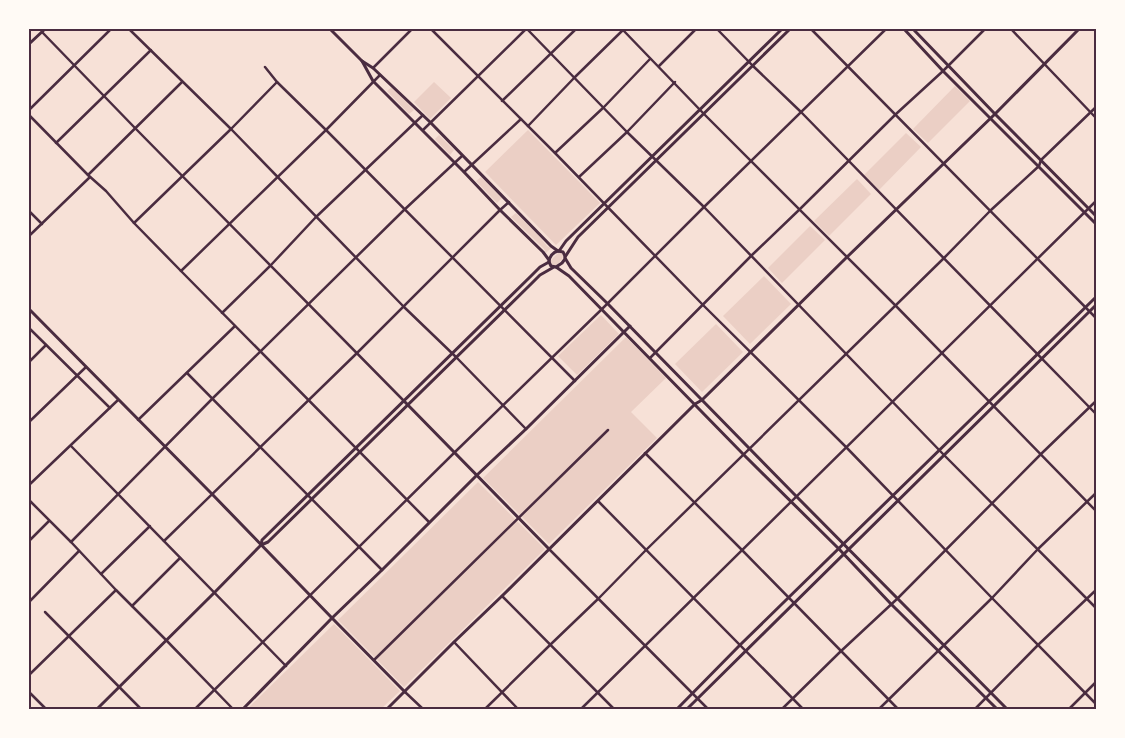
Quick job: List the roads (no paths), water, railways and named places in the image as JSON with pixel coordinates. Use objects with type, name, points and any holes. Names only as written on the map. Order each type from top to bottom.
[{"type":"main road","points":[[330,29],[362,61],[380,74],[423,115],[551,246],[563,252],[571,268],[1007,709]]},
{"type":"main road","points":[[261,545],[262,540],[308,494],[500,306],[549,261],[566,240],[782,29]]},
{"type":"main road","points":[[97,709],[261,545],[268,542],[361,452],[540,275],[562,263],[578,237],[790,29]]},
{"type":"main road","points":[[904,29],[943,71],[1096,224]]},
{"type":"main road","points":[[913,29],[994,114],[1096,216]]},
{"type":"main road","points":[[387,709],[645,453],[751,353],[1079,29]]},
{"type":"main road","points":[[29,44],[43,30]]},
{"type":"main road","points":[[362,61],[373,81],[543,252],[551,266],[569,276],[891,604],[997,709]]},
{"type":"main road","points":[[677,709],[1096,297]]},
{"type":"main road","points":[[687,709],[1096,305]]},
{"type":"main road","points":[[29,309],[405,692]]},
{"type":"main road","points":[[243,709],[477,474],[526,429],[630,326]]},
{"type":"main road","points":[[404,401],[549,549]]},
{"type":"street","points":[[29,110],[111,29]]},
{"type":"street","points":[[129,29],[231,129],[526,429]]},
{"type":"street","points":[[373,68],[412,29]]},
{"type":"street","points":[[431,29],[846,447],[1096,704]]},
{"type":"street","points":[[423,130],[527,29],[627,132],[752,255],[892,401],[1096,608]]},
{"type":"street","points":[[502,101],[576,29]]},
{"type":"street","points":[[659,66],[696,29]]},
{"type":"street","points":[[717,29],[801,112],[1096,414]]},
{"type":"street","points":[[811,29],[1096,318]]},
{"type":"street","points":[[194,709],[886,29]]},
{"type":"street","points":[[650,358],[752,255],[985,29]]},
{"type":"street","points":[[1010,29],[1096,118]]},
{"type":"street","points":[[43,30],[74,65],[182,177],[404,401]]},
{"type":"street","points":[[528,126],[622,30],[1096,511]]},
{"type":"street","points":[[56,143],[150,50]]},
{"type":"street","points":[[555,153],[651,59]]},
{"type":"street","points":[[264,67],[575,381]]},
{"type":"street","points":[[181,271],[278,178],[380,74]]},
{"type":"street","points":[[29,236],[182,82]]},
{"type":"street","points":[[134,223],[277,82]]},
{"type":"street","points":[[579,177],[627,132],[675,82]]},
{"type":"street","points":[[485,709],[944,258],[990,210],[1039,166],[1041,160],[1096,107]]},
{"type":"street","points":[[29,115],[429,522]]},
{"type":"street","points":[[222,313],[316,217],[423,115]]},
{"type":"street","points":[[464,172],[521,119]]},
{"type":"street","points":[[71,542],[164,446],[404,210],[462,156]]},
{"type":"street","points":[[581,709],[1096,201]]},
{"type":"street","points":[[164,541],[509,202]]},
{"type":"street","points":[[29,211],[42,224]]},
{"type":"street","points":[[138,420],[235,326]]},
{"type":"street","points":[[29,328],[110,408]]},
{"type":"street","points":[[29,362],[46,345]]},
{"type":"street","points":[[29,422],[86,367]]},
{"type":"street","points":[[187,372],[382,570]]},
{"type":"street","points":[[29,485],[118,400]]},
{"type":"street","points":[[782,709],[1096,401]]},
{"type":"street","points":[[374,660],[608,430]]},
{"type":"street","points":[[71,446],[286,666]]},
{"type":"street","points":[[645,453],[898,709]]},
{"type":"street","points":[[879,709],[1096,493]]},
{"type":"street","points":[[29,500],[233,709]]},
{"type":"street","points":[[598,501],[803,709]]},
{"type":"street","points":[[29,541],[49,520]]},
{"type":"street","points":[[101,574],[150,526]]},
{"type":"street","points":[[549,549],[708,709]]},
{"type":"street","points":[[29,602],[79,551]]},
{"type":"street","points":[[132,606],[180,558]]},
{"type":"street","points":[[29,675],[116,590]]},
{"type":"street","points":[[975,709],[1096,590]]},
{"type":"street","points":[[502,596],[614,709]]},
{"type":"street","points":[[46,612],[141,709]]},
{"type":"street","points":[[454,642],[518,709]]},
{"type":"street","points":[[1069,709],[1096,682]]},
{"type":"street","points":[[29,692],[46,709]]},
{"type":"street","points":[[405,692],[423,709]]}]
